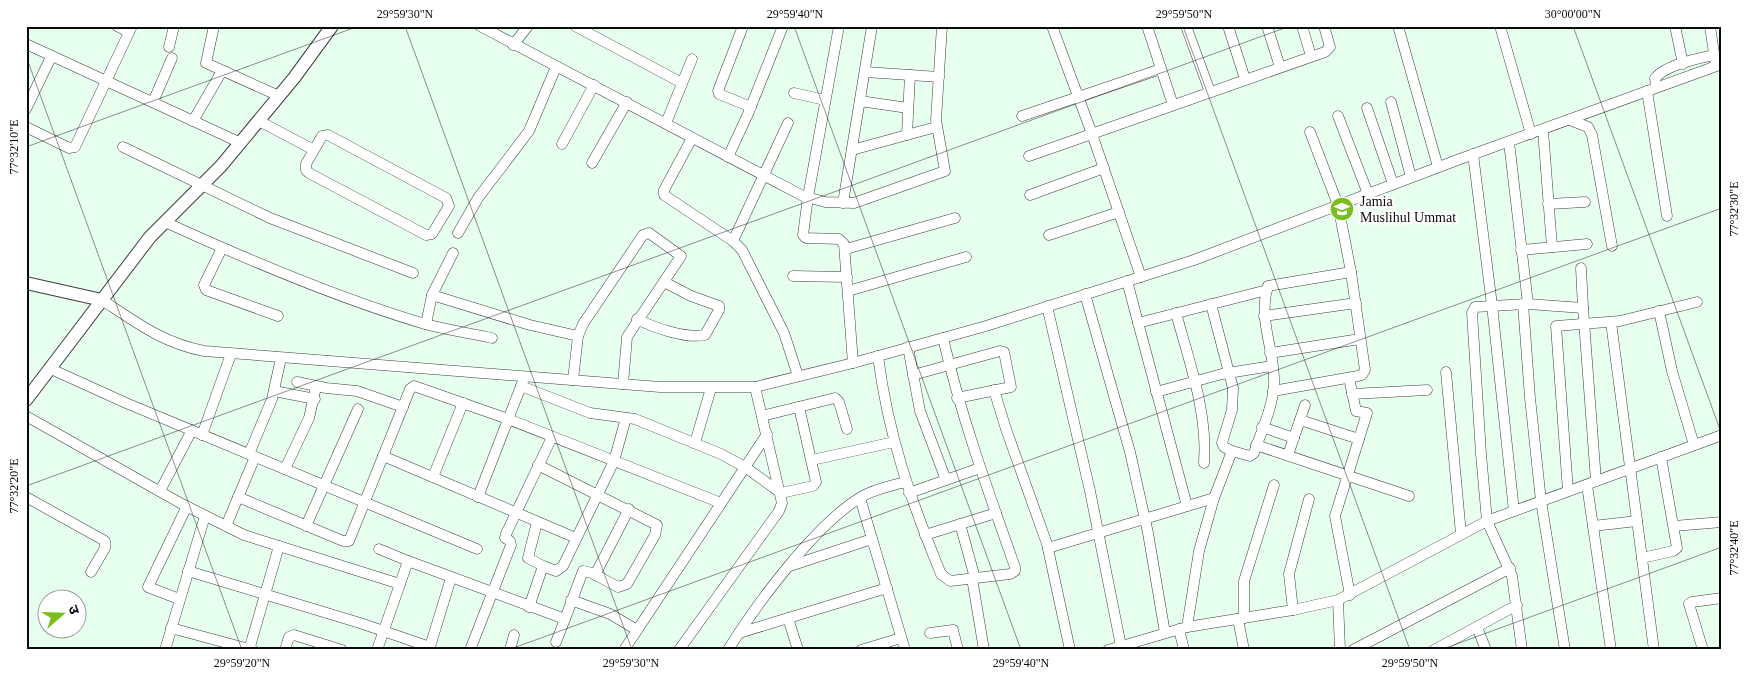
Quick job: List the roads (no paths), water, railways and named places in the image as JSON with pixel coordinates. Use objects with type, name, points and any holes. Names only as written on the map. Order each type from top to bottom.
[{"type":"street","points":[[26,127],[69,148],[75,147],[130,29],[117,26]]},
{"type":"street","points":[[169,47],[174,26]]},
{"type":"street","points":[[214,26],[205,60],[208,65],[279,96]]},
{"type":"street","points":[[26,400],[150,237],[221,166],[241,143],[332,26]]},
{"type":"street","points":[[480,26],[764,176],[808,197],[825,202],[843,203],[868,199],[942,174],[945,171],[936,127],[942,26]]},
{"type":"street","points":[[514,45],[528,26]]},
{"type":"street","points":[[575,26],[682,83]]},
{"type":"street","points":[[743,26],[718,91],[719,94],[751,107]]},
{"type":"street","points":[[728,157],[751,107],[783,26]]},
{"type":"street","points":[[839,26],[808,197],[804,237],[839,239],[846,249],[853,363]]},
{"type":"street","points":[[843,203],[866,72],[872,26]]},
{"type":"street","points":[[1052,26],[1104,168],[1140,277]]},
{"type":"street","points":[[1147,26],[1173,105]]},
{"type":"street","points":[[1186,26],[1210,92]]},
{"type":"street","points":[[1228,26],[1245,80]]},
{"type":"street","points":[[1267,26],[1280,67]]},
{"type":"street","points":[[1302,26],[1311,56]]},
{"type":"street","points":[[1029,156],[1325,52],[1330,47],[1324,26]]},
{"type":"street","points":[[1398,26],[1438,167]]},
{"type":"street","points":[[1500,26],[1531,134]]},
{"type":"street","points":[[1675,26],[1683,64]]},
{"type":"street","points":[[26,283],[102,300],[155,335],[179,346],[231,354],[623,384],[711,388],[755,387],[943,338],[1194,260],[1411,177],[1719,65],[1714,55],[1710,26]]},
{"type":"street","points":[[26,44],[241,143]]},
{"type":"street","points":[[1666,216],[1652,89],[1657,76],[1683,64],[1714,55]]},
{"type":"street","points":[[26,109],[51,57]]},
{"type":"street","points":[[153,102],[172,58]]},
{"type":"street","points":[[666,123],[692,59]]},
{"type":"street","points":[[458,233],[478,198],[529,131],[556,67]]},
{"type":"street","points":[[1022,116],[1161,69]]},
{"type":"street","points":[[193,121],[222,71]]},
{"type":"street","points":[[866,72],[939,77]]},
{"type":"street","points":[[907,135],[910,75]]},
{"type":"street","points":[[562,144],[594,85]]},
{"type":"street","points":[[794,93],[825,100]]},
{"type":"street","points":[[860,101],[908,108]]},
{"type":"street","points":[[592,163],[627,102]]},
{"type":"street","points":[[1391,102],[1411,177]]},
{"type":"street","points":[[1367,108],[1393,184]]},
{"type":"street","points":[[1338,116],[1368,194]]},
{"type":"street","points":[[1570,120],[1588,127],[1592,135],[1612,246]]},
{"type":"street","points":[[259,121],[314,150]]},
{"type":"street","points":[[733,241],[788,123]]},
{"type":"street","points":[[852,150],[936,127]]},
{"type":"street","points":[[1543,130],[1552,248]]},
{"type":"street","points":[[1273,391],[1350,378],[1362,375],[1364,370],[1356,303],[1338,205],[1310,132]]},
{"type":"street","points":[[328,135],[446,198],[449,206],[432,234],[426,235],[309,173],[306,170],[306,164],[314,150],[322,136],[328,135]]},
{"type":"street","points":[[692,138],[663,193],[667,198],[733,241],[748,259],[777,318],[798,376]]},
{"type":"street","points":[[1509,142],[1521,250],[1530,398],[1542,501],[1565,650]]},
{"type":"street","points":[[123,147],[270,218],[413,273]]},
{"type":"street","points":[[1473,154],[1492,305],[1514,511]]},
{"type":"street","points":[[1030,195],[1104,168]]},
{"type":"street","points":[[1548,204],[1585,202]]},
{"type":"street","points":[[1049,235],[1119,212]]},
{"type":"street","points":[[846,249],[955,218]]},
{"type":"street","points":[[165,222],[222,248],[378,308],[426,324],[492,338]]},
{"type":"street","points":[[573,380],[578,336],[582,324],[646,233],[653,234],[681,256],[627,337],[623,384]]},
{"type":"street","points":[[1521,250],[1587,244]]},
{"type":"street","points":[[222,248],[204,285],[206,290],[278,316]]},
{"type":"street","points":[[426,324],[432,295],[453,254]]},
{"type":"street","points":[[848,291],[966,257]]},
{"type":"street","points":[[1581,268],[1593,526],[1611,650]]},
{"type":"street","points":[[1211,304],[1230,373],[1233,400],[1228,426],[1222,443],[1224,447],[1232,451],[1250,456],[1254,453],[1273,391],[1272,366],[1264,316],[1267,290],[1270,284],[1351,272]]},
{"type":"street","points":[[792,276],[848,277]]},
{"type":"street","points":[[1127,281],[1187,506]]},
{"type":"street","points":[[637,320],[671,332],[705,335],[719,310],[719,306],[691,296],[664,282]]},
{"type":"street","points":[[1138,323],[1267,290]]},
{"type":"street","points":[[1085,294],[1114,393],[1145,519],[1165,633]]},
{"type":"street","points":[[432,295],[530,325],[578,336]]},
{"type":"street","points":[[1568,491],[1555,328],[1558,325],[1611,322],[1697,302]]},
{"type":"street","points":[[1264,316],[1356,303]]},
{"type":"street","points":[[1522,650],[1517,605],[1510,568],[1487,521],[1472,313],[1475,307],[1492,305],[1525,304],[1583,308]]},
{"type":"street","points":[[1047,306],[1099,532],[1120,646]]},
{"type":"street","points":[[1659,311],[1672,370],[1694,445]]},
{"type":"street","points":[[1176,313],[1194,382],[1204,434],[1204,463]]},
{"type":"street","points":[[1611,322],[1654,650]]},
{"type":"street","points":[[878,356],[884,400],[905,482],[924,535],[944,578],[950,581],[1015,572],[958,398],[943,338]]},
{"type":"street","points":[[1270,353],[1360,339]]},
{"type":"street","points":[[908,347],[920,410],[946,480]]},
{"type":"street","points":[[914,375],[1002,351],[1005,354],[1011,386],[958,398]]},
{"type":"street","points":[[202,435],[231,354]]},
{"type":"street","points":[[226,526],[266,417],[281,358]]},
{"type":"street","points":[[1156,392],[1230,373],[1272,366]]},
{"type":"street","points":[[51,369],[202,435],[477,549]]},
{"type":"street","points":[[1446,372],[1461,534]]},
{"type":"street","points":[[478,497],[525,376]]},
{"type":"street","points":[[1350,378],[1356,411],[1367,413],[1335,516],[1350,595]]},
{"type":"street","points":[[297,382],[316,387],[357,391],[403,407]]},
{"type":"street","points":[[238,497],[346,542],[350,539],[410,389],[414,386],[508,419],[721,503]]},
{"type":"street","points":[[521,386],[590,413],[636,419],[695,443],[745,467],[781,494]]},
{"type":"street","points":[[285,469],[309,418],[315,399],[316,387]]},
{"type":"street","points":[[680,650],[779,511],[782,503],[755,387]]},
{"type":"street","points":[[695,443],[711,388]]},
{"type":"street","points":[[994,390],[1048,548],[1070,650]]},
{"type":"street","points":[[1352,394],[1427,390]]},
{"type":"street","points":[[274,391],[315,399]]},
{"type":"street","points":[[762,416],[835,398],[839,402],[846,429]]},
{"type":"street","points":[[433,477],[463,403]]},
{"type":"street","points":[[1288,455],[1305,405]]},
{"type":"street","points":[[781,494],[815,484],[816,478],[799,407]]},
{"type":"street","points":[[306,526],[358,409]]},
{"type":"street","points":[[26,416],[226,526],[279,546],[400,584]]},
{"type":"street","points":[[537,522],[528,558],[543,566],[560,570],[614,461],[626,418]]},
{"type":"street","points":[[1300,420],[1359,439]]},
{"type":"street","points":[[1262,426],[1294,438]]},
{"type":"street","points":[[160,491],[192,430]]},
{"type":"street","points":[[624,650],[767,434]]},
{"type":"street","points":[[1108,650],[1183,628],[1293,610],[1338,600],[1487,521],[1722,435]]},
{"type":"street","points":[[470,650],[511,546],[505,536],[514,513],[552,437]]},
{"type":"street","points":[[812,460],[894,442]]},
{"type":"street","points":[[1256,445],[1409,496]]},
{"type":"street","points":[[1184,650],[1183,628],[1199,551],[1214,498],[1232,451]]},
{"type":"street","points":[[383,456],[576,538]]},
{"type":"street","points":[[1642,558],[1675,550],[1677,545],[1661,457]]},
{"type":"street","points":[[538,465],[628,509],[656,525],[656,535],[624,586],[618,587],[595,575],[583,572],[556,642]]},
{"type":"street","points":[[909,493],[980,468]]},
{"type":"street","points":[[728,650],[790,566],[809,544],[860,498],[905,482]]},
{"type":"street","points":[[1246,649],[1241,618],[1244,581],[1274,485]]},
{"type":"street","points":[[26,497],[104,541],[105,548],[91,572]]},
{"type":"street","points":[[860,498],[905,650]]},
{"type":"street","points":[[1048,548],[1214,498]]},
{"type":"street","points":[[1293,610],[1289,574],[1309,499]]},
{"type":"street","points":[[179,599],[148,587],[187,506]]},
{"type":"street","points":[[595,575],[628,509]]},
{"type":"street","points":[[924,535],[996,513]]},
{"type":"street","points":[[165,650],[179,599],[206,516]]},
{"type":"street","points":[[1593,526],[1637,521]]},
{"type":"street","points":[[1674,526],[1722,522]]},
{"type":"street","points":[[960,524],[973,578],[984,650]]},
{"type":"street","points":[[790,566],[872,540]]},
{"type":"street","points":[[171,628],[250,649],[279,546]]},
{"type":"street","points":[[379,549],[493,594],[565,619]]},
{"type":"street","points":[[378,650],[408,561]]},
{"type":"street","points":[[529,607],[543,566]]},
{"type":"street","points":[[1352,650],[1510,568]]},
{"type":"street","points":[[188,571],[384,632],[430,649],[451,578]]},
{"type":"street","points":[[739,634],[887,588]]},
{"type":"street","points":[[1703,650],[1690,602],[1722,598]]},
{"type":"street","points":[[571,600],[610,614],[638,630]]},
{"type":"street","points":[[1338,600],[1340,650]]},
{"type":"street","points":[[1434,650],[1517,605]]},
{"type":"street","points":[[788,618],[798,650]]},
{"type":"street","points":[[1477,627],[1486,650]]},
{"type":"street","points":[[930,633],[953,630],[958,650]]},
{"type":"street","points":[[510,650],[514,634]]},
{"type":"street","points":[[285,650],[289,637],[294,635],[342,650]]},
{"type":"street","points":[[861,650],[901,638]]},
{"type":"place","name":"Jamia Muslihul Ummat","points":[[1342,209]]}]
